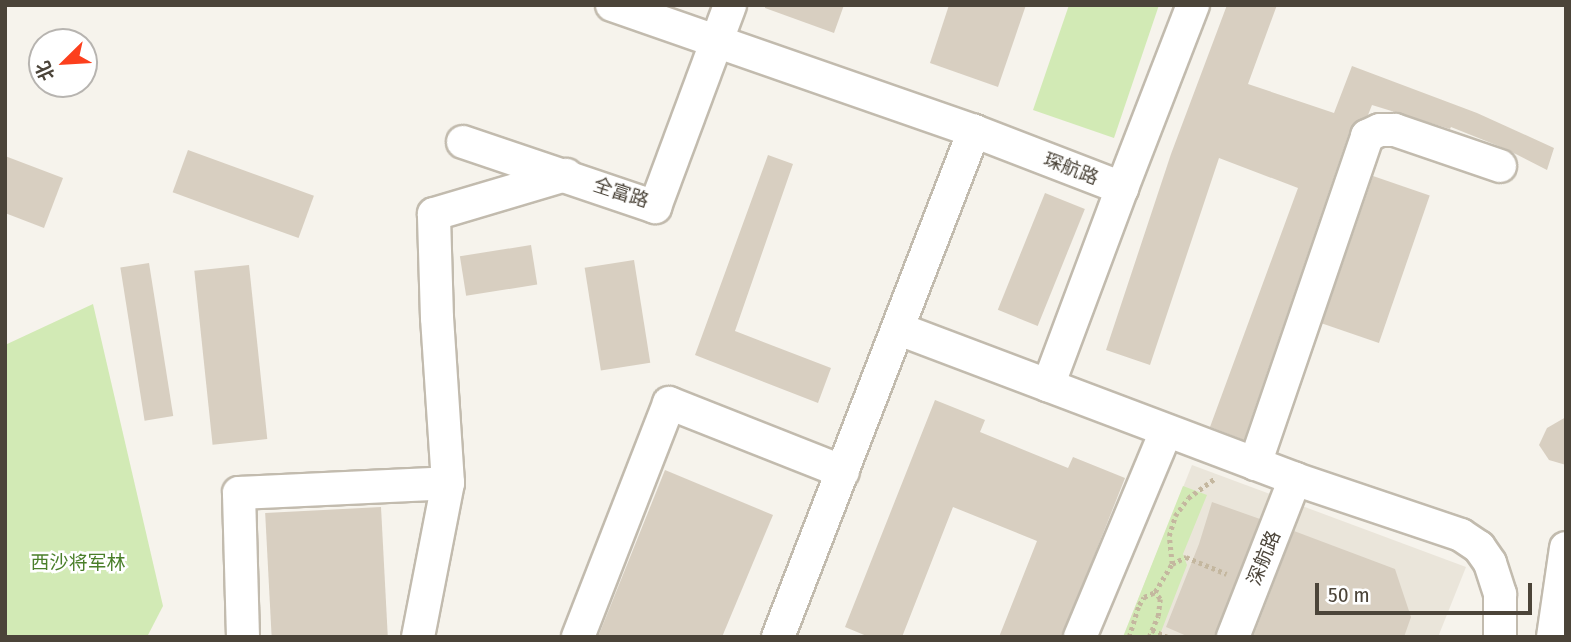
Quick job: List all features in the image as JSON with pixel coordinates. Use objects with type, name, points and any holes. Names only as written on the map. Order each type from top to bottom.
[{"type":"street","name":"琛航路","points":[[612,5],[974,131],[1122,188],[1048,386]]},
{"type":"street","name":"全富路","points":[[463,142],[655,206],[730,5]]},
{"type":"street","points":[[1122,188],[1193,5]]},
{"type":"street","points":[[1255,464],[1367,136],[1380,130],[1395,130],[1500,166]]},
{"type":"street","points":[[778,637],[974,131]]},
{"type":"street","points":[[418,637],[448,483],[437,318],[434,214],[566,175]]},
{"type":"street","points":[[899,329],[1295,480],[1461,535],[1479,547],[1490,563],[1500,594],[1500,637]]},
{"type":"street","points":[[579,637],[669,403],[843,472]]},
{"type":"street","points":[[1080,637],[1166,431]]},
{"type":"street","name":"深航路","points":[[1233,637],[1295,480]]},
{"type":"street","points":[[243,637],[239,493],[448,483]]},
{"type":"street","points":[[1553,637],[1563,588],[1566,548]]},
{"type":"path","points":[[1172,564],[1169,536],[1175,516],[1188,498],[1213,479],[1226,453]]},
{"type":"path","points":[[1129,637],[1144,597],[1155,592],[1172,564],[1186,557],[1254,584]]},
{"type":"path","points":[[1149,637],[1158,616],[1160,599],[1155,592]]},
{"type":"path","points":[[1152,630],[1168,637]]},
{"type":"shaded area","points":[[1192,465],[1466,567],[1438,637],[1123,637]]},
{"type":"green space","points":[[1069,5],[1159,5],[1114,138],[1033,110]]},
{"type":"green space","name":"西沙将军林","points":[[93,304],[163,606],[147,637],[5,637],[5,345]]},
{"type":"green space","points":[[1183,486],[1207,495],[1183,554],[1187,565],[1159,637],[1123,637]]},
{"type":"building","points":[[765,5],[844,5],[834,33],[765,8]]},
{"type":"building","points":[[949,5],[1026,5],[998,87],[930,63]]},
{"type":"building","points":[[1227,5],[1277,5],[1248,84],[1334,113],[1352,66],[1477,113],[1554,148],[1547,170],[1506,149],[1451,127],[1450,129],[1372,105],[1368,115],[1354,123],[1350,130],[1244,440],[1210,427],[1298,188],[1219,158],[1150,365],[1106,350],[1171,154]]},
{"type":"building","points":[[188,150],[314,196],[299,238],[173,192]]},
{"type":"building","points":[[768,155],[793,164],[735,331],[831,368],[818,403],[695,355]]},
{"type":"building","points":[[5,156],[63,178],[44,228],[5,213]]},
{"type":"building","points":[[1373,176],[1430,196],[1379,343],[1322,324]]},
{"type":"building","points":[[1045,193],[1085,209],[1038,326],[998,310]]},
{"type":"building","points":[[531,245],[537,285],[466,296],[460,256]]},
{"type":"building","points":[[634,260],[650,363],[601,371],[585,268]]},
{"type":"building","points":[[149,263],[173,416],[145,421],[120,268]]},
{"type":"building","points":[[249,265],[267,439],[213,445],[194,271]]},
{"type":"building","points":[[935,400],[985,420],[980,432],[1068,468],[1073,457],[1125,478],[1062,637],[999,637],[1037,541],[953,507],[902,637],[869,637],[845,627]]},
{"type":"building","points":[[1566,417],[1566,465],[1549,460],[1539,445],[1547,428]]},
{"type":"building","points":[[665,470],[773,515],[722,637],[598,637]]},
{"type":"building","points":[[1212,502],[1260,519],[1215,637],[1189,637],[1166,627],[1199,544]]},
{"type":"building","points":[[381,507],[388,637],[272,637],[265,513]]},
{"type":"building","points":[[1294,531],[1395,569],[1411,617],[1404,637],[1253,637]]}]
